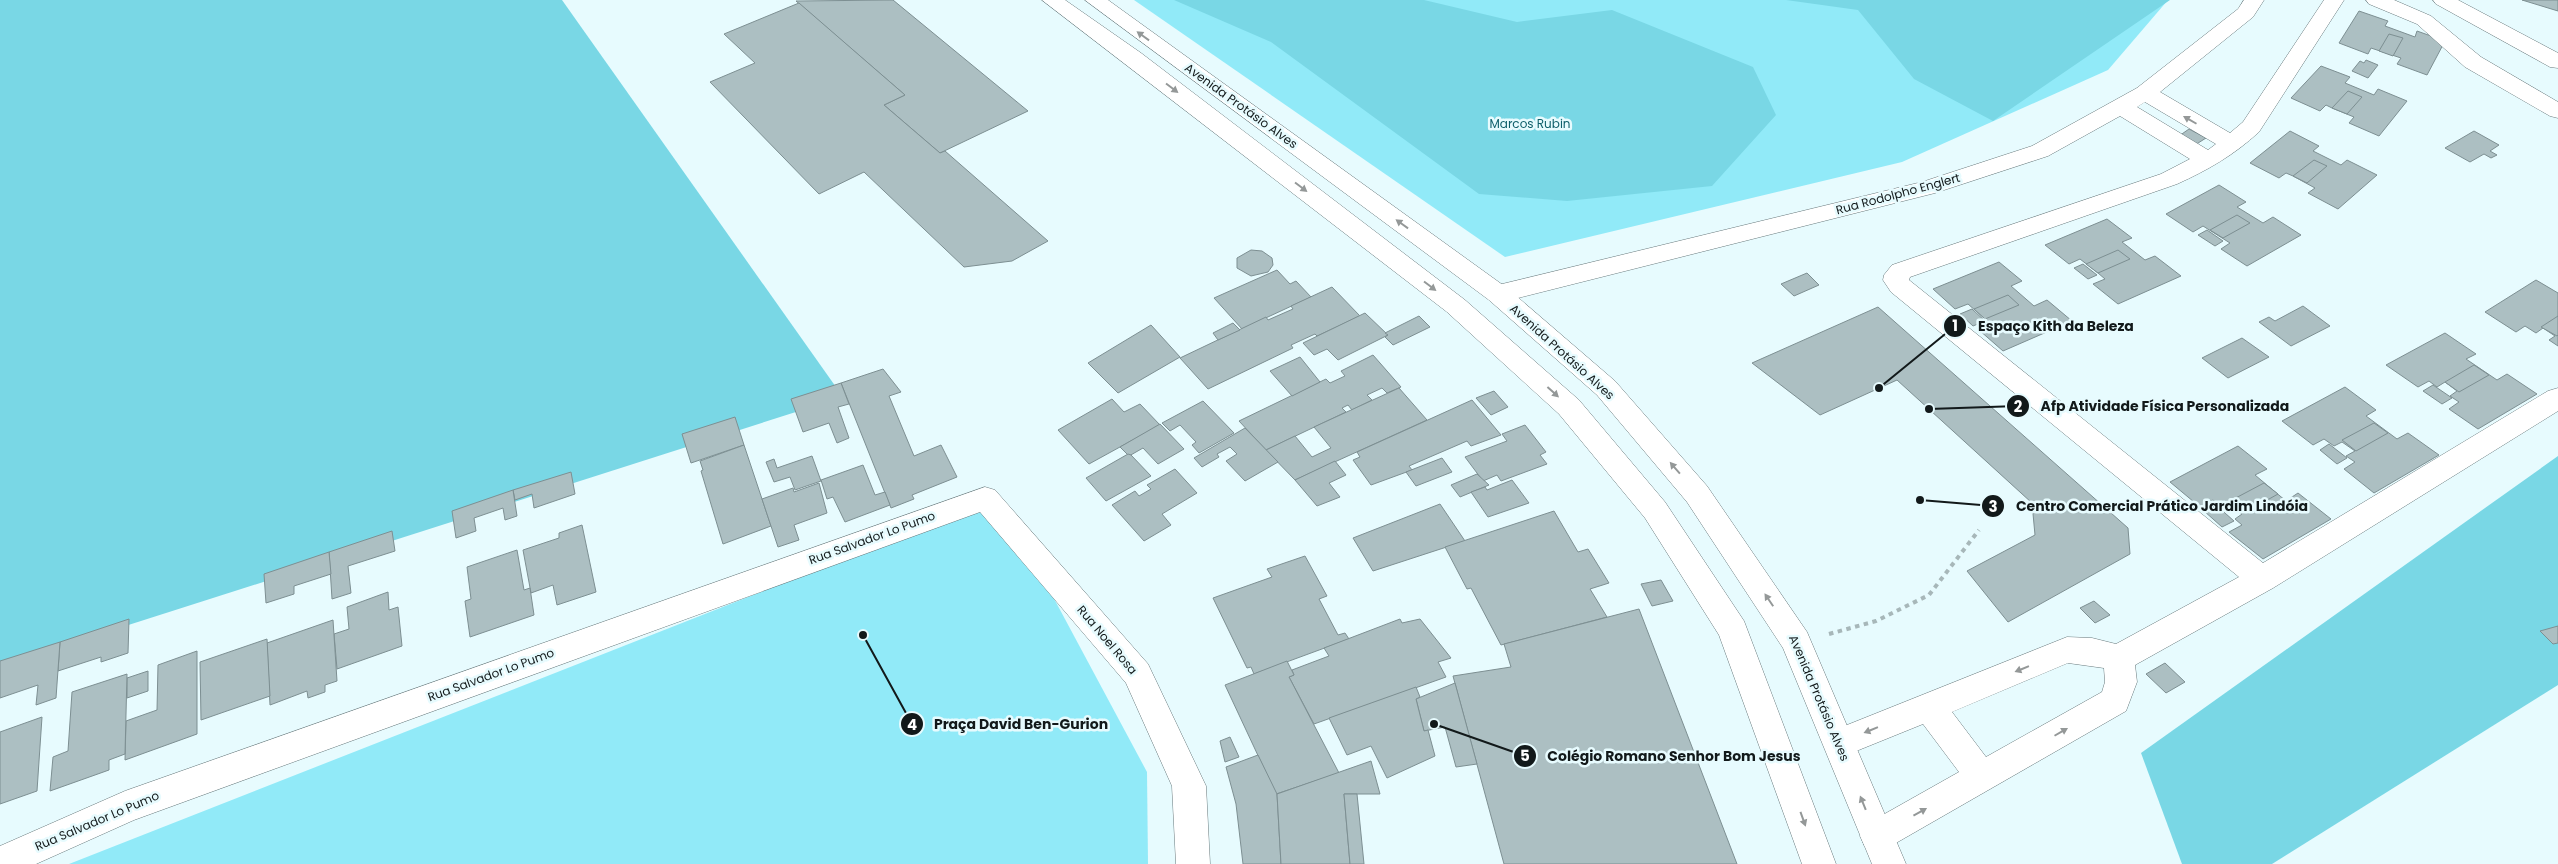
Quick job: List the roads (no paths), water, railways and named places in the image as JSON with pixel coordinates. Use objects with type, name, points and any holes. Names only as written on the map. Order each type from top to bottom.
[{"type":"street","name":"Avenida Protásio Alves","points":[[1052,0],[1133,58],[1456,306],[1569,407],[1655,510],[1733,630],[1819,864]]},
{"type":"street","name":"Avenida Protásio Alves","points":[[1095,0],[1498,294],[1606,388],[1697,494],[1796,641],[1883,850]]},
{"type":"street","name":"Rua Rodolpho Englert","points":[[1498,294],[1928,188],[2040,151],[2145,93],[2246,12],[2254,0]]},
{"type":"street","points":[[2262,579],[1900,286],[1896,280],[1896,275],[1901,271],[2169,179],[2208,160],[2232,144],[2251,127],[2334,0]]},
{"type":"street","points":[[2376,0],[2424,20],[2473,62],[2558,111]]},
{"type":"street","points":[[2442,0],[2468,8],[2558,62]]},
{"type":"street","points":[[2145,93],[2232,144]]},
{"type":"street","points":[[2121,107],[2208,160]]},
{"type":"street","points":[[1839,744],[2067,650],[2092,651],[2119,658],[2262,579],[2558,398]]},
{"type":"street","name":"Rua Salvador Lo Pumo","points":[[0,863],[124,806],[985,498]]},
{"type":"street","name":"Rua Noel Rosa","points":[[985,498],[1138,674],[1189,786],[1193,864]]},
{"type":"street","points":[[1883,850],[1982,777],[2115,701],[2120,682],[2119,658]]},
{"type":"street","points":[[1929,707],[1982,777]]},
{"type":"place","name":"Espaço Kith da Beleza","points":[[1879,388]]},
{"type":"place","name":"Afp Atividade Física Personalizada","points":[[1929,409]]},
{"type":"place","name":"Centro Comercial Prático Jardim Lindóia","points":[[1920,500]]},
{"type":"place","name":"Praça David Ben-Gurion","points":[[863,635]]},
{"type":"place","name":"Colégio Romano Senhor Bom Jesus","points":[[1434,724]]},
{"type":"park label","name":"Marcos Rubin","points":[[1530,124]]}]
